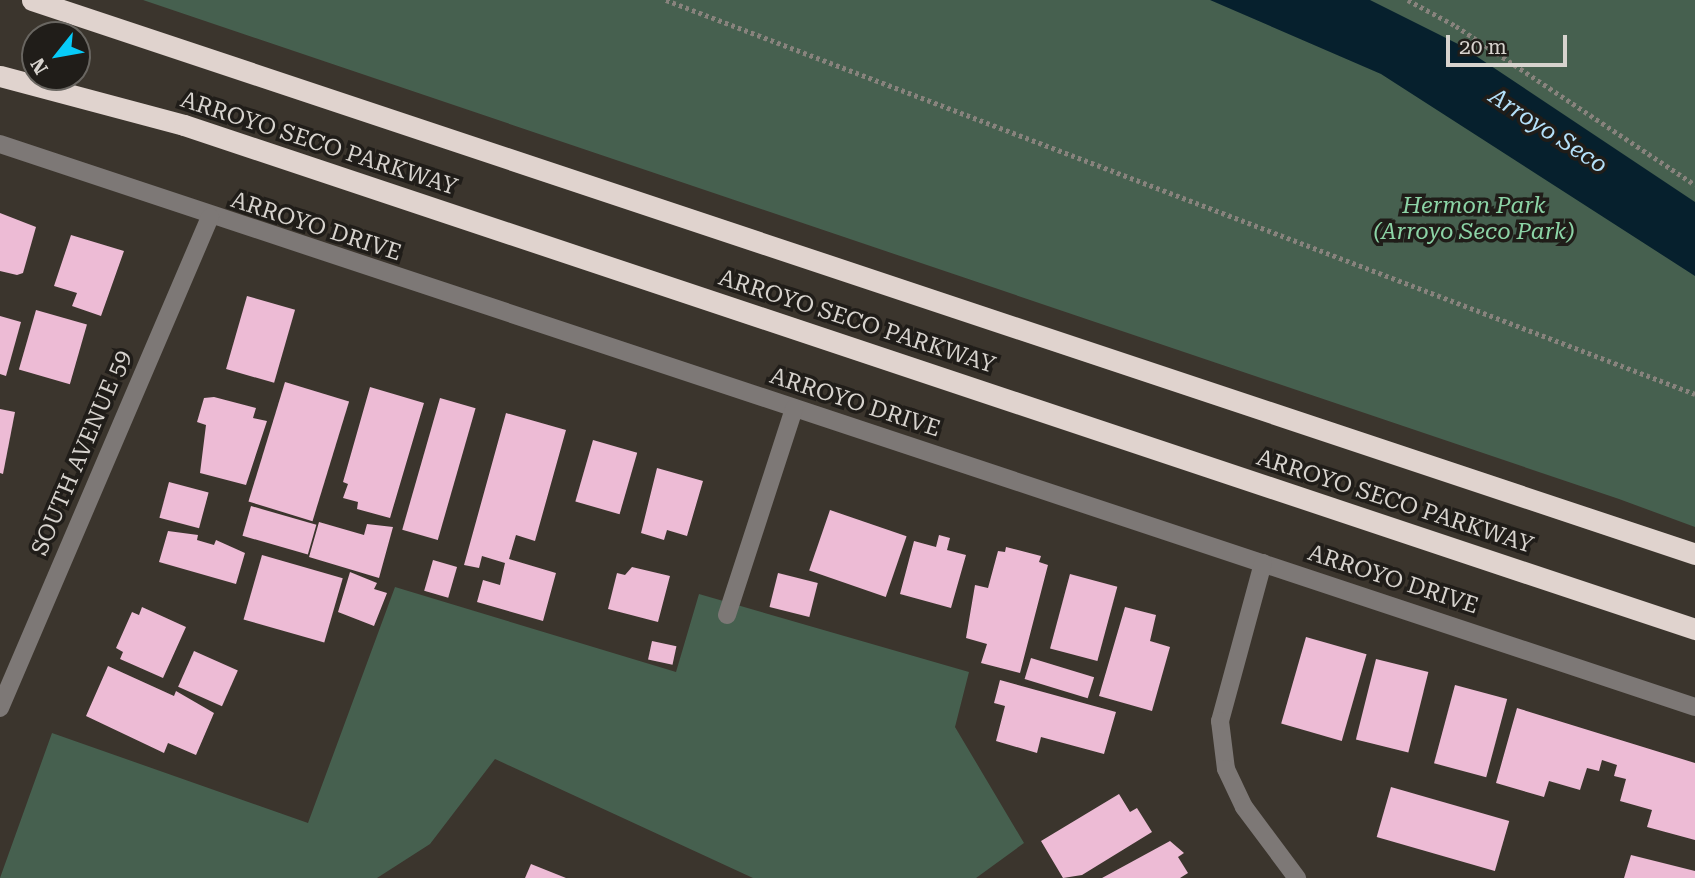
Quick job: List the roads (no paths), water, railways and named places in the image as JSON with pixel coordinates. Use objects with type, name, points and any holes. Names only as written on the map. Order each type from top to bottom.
[{"type":"highway","name":"ARROYO SECO PARKWAY","points":[[32,0],[1695,554]]},
{"type":"highway","name":"ARROYO SECO PARKWAY","points":[[0,76],[184,125],[1695,629]]},
{"type":"street","name":"ARROYO DRIVE","points":[[0,144],[210,218],[1695,706]]},
{"type":"street","name":"SOUTH AVENUE 59","points":[[0,708],[210,218]]},
{"type":"street","points":[[727,615],[794,409]]},
{"type":"street","points":[[1264,563],[1220,721],[1226,769],[1244,807],[1297,878]]},
{"type":"water","name":"Arroyo Seco","points":[[1210,0],[1370,0],[1458,44],[1695,202],[1695,276],[1381,74]]},
{"type":"park label","name":"Hermon Park (Arroyo Seco Park)","points":[[1474,219]]}]
